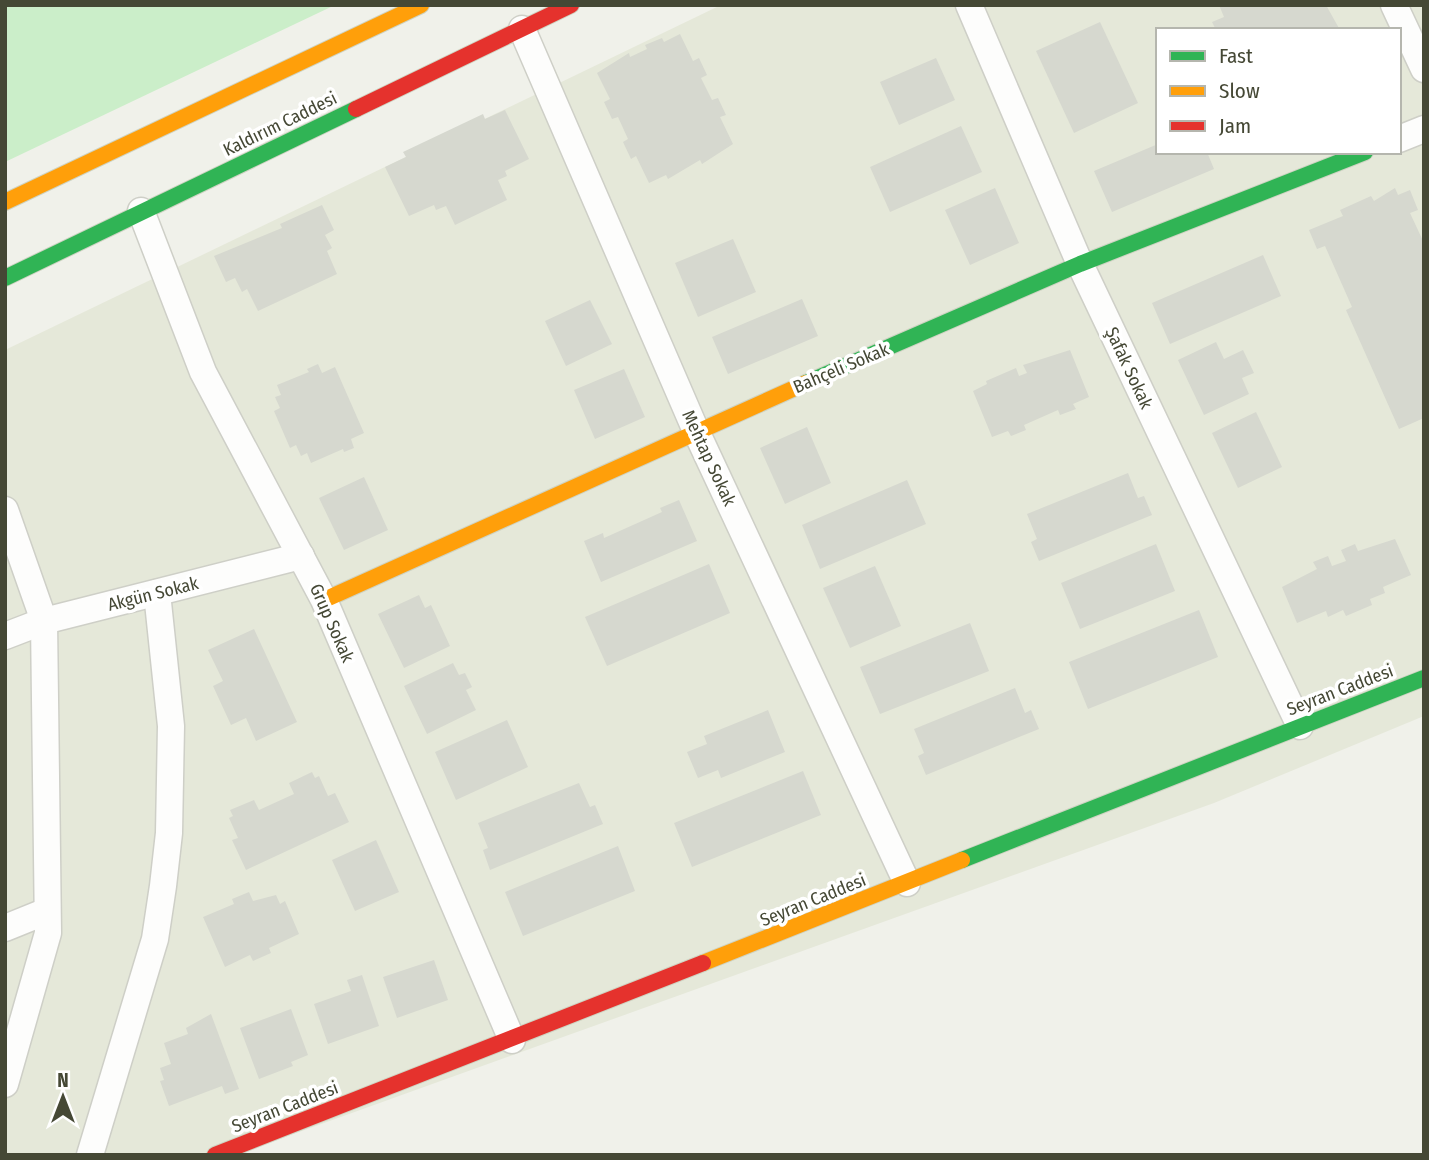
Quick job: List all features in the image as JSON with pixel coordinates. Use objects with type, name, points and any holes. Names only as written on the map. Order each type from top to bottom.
[{"type":"street","points":[[5,202],[421,5]]},
{"type":"street","name":"Kaldırım Caddesi","points":[[5,278],[571,5]]},
{"type":"street","name":"Şafak Sokak","points":[[969,5],[1080,264],[1300,726]]},
{"type":"street","points":[[1394,5],[1424,69]]},
{"type":"street","name":"Mehtap Sokak","points":[[522,29],[696,431],[907,883]]},
{"type":"street","points":[[1401,138],[1424,129]]},
{"type":"street","name":"Bahçeli Sokak","points":[[324,600],[696,431],[1080,264],[1360,154]]},
{"type":"street","name":"Grup Sokak","points":[[141,211],[203,372],[324,600],[512,1040]]},
{"type":"street","points":[[5,510],[44,621],[48,933],[5,1084]]},
{"type":"street","name":"Akgün Sokak","points":[[5,636],[44,621],[301,556]]},
{"type":"street","points":[[90,1155],[155,939],[163,886],[169,833],[171,726],[157,593]]},
{"type":"street","name":"Seyran Caddesi","points":[[215,1155],[1424,678]]},
{"type":"street","points":[[5,928],[47,911]]},
{"type":"shaded area","points":[[721,5],[1424,5],[1424,716],[1214,803],[235,1155],[5,1155],[5,350]]},
{"type":"green space","points":[[5,5],[335,5],[5,162]]},
{"type":"building","points":[[1219,5],[1326,5],[1339,28],[1215,28],[1212,22],[1224,17]]},
{"type":"building","points":[[1100,22],[1138,103],[1074,133],[1036,51]]},
{"type":"building","points":[[680,34],[693,61],[699,58],[707,75],[701,78],[712,100],[718,98],[726,115],[720,117],[733,144],[702,164],[700,160],[668,179],[666,175],[649,183],[636,156],[631,159],[623,142],[628,139],[618,117],[612,119],[604,102],[610,99],[597,73],[629,53],[630,57],[647,49],[645,45],[662,38],[664,42]]},
{"type":"building","points":[[936,58],[955,100],[899,125],[880,82]]},
{"type":"building","points":[[505,110],[529,159],[505,171],[507,176],[498,180],[507,200],[455,225],[446,206],[436,210],[434,205],[409,216],[385,167],[406,157],[403,152],[483,114],[485,119]]},
{"type":"building","points":[[961,126],[982,172],[890,212],[870,167]]},
{"type":"building","points":[[1156,145],[1156,154],[1208,154],[1214,169],[1112,212],[1094,171]]},
{"type":"building","points":[[995,188],[1019,243],[970,265],[945,210]]},
{"type":"building","points":[[1395,188],[1398,195],[1410,190],[1418,210],[1410,213],[1424,243],[1424,418],[1399,429],[1346,310],[1352,307],[1325,246],[1317,249],[1309,230],[1343,216],[1340,210],[1371,196],[1374,201]]},
{"type":"building","points":[[322,205],[334,230],[325,235],[332,248],[327,251],[337,274],[258,311],[247,289],[242,292],[235,278],[226,282],[214,256],[282,228],[280,224]]},
{"type":"building","points":[[733,239],[756,292],[698,317],[675,263]]},
{"type":"building","points":[[1263,255],[1281,296],[1170,344],[1152,303]]},
{"type":"building","points":[[802,299],[818,336],[728,374],[712,337]]},
{"type":"building","points":[[590,300],[612,344],[566,366],[545,321]]},
{"type":"building","points":[[1216,342],[1224,359],[1243,350],[1254,373],[1242,378],[1249,394],[1204,415],[1178,360]]},
{"type":"building","points":[[1070,350],[1089,397],[1073,404],[1076,409],[1060,415],[1058,410],[1024,425],[1026,430],[1011,436],[1008,431],[992,437],[973,391],[987,384],[986,381],[1016,368],[1019,376],[1027,373],[1023,365]]},
{"type":"building","points":[[318,364],[322,373],[335,367],[364,433],[351,439],[354,448],[344,452],[343,449],[311,463],[307,453],[301,456],[296,445],[290,448],[274,411],[280,408],[275,397],[281,395],[277,385],[309,372],[307,369]]},
{"type":"building","points":[[624,369],[645,417],[595,439],[574,390]]},
{"type":"building","points":[[1256,412],[1282,467],[1238,488],[1212,433]]},
{"type":"building","points":[[807,427],[831,483],[785,504],[760,448]]},
{"type":"building","points":[[1128,473],[1138,498],[1144,496],[1152,515],[1039,561],[1031,542],[1037,539],[1027,514]]},
{"type":"building","points":[[364,477],[388,530],[344,550],[319,498]]},
{"type":"building","points":[[907,480],[926,524],[820,569],[802,525]]},
{"type":"building","points":[[679,500],[697,541],[601,582],[584,541],[603,533],[604,538],[662,512],[660,508]]},
{"type":"building","points":[[1395,539],[1411,575],[1383,587],[1385,593],[1370,599],[1372,605],[1346,616],[1343,610],[1328,617],[1326,611],[1297,623],[1282,587],[1317,569],[1313,562],[1328,556],[1332,566],[1346,561],[1341,550],[1355,544],[1358,551]]},
{"type":"building","points":[[1156,544],[1175,591],[1080,629],[1061,583]]},
{"type":"building","points":[[709,564],[730,613],[607,666],[585,617]]},
{"type":"building","points":[[875,566],[901,626],[850,648],[823,588]]},
{"type":"building","points":[[419,595],[425,608],[431,605],[450,646],[404,668],[378,614]]},
{"type":"building","points":[[1199,610],[1218,657],[1088,709],[1069,662]]},
{"type":"building","points":[[970,623],[989,671],[880,714],[860,667]]},
{"type":"building","points":[[254,629],[297,722],[256,741],[246,718],[231,725],[213,686],[223,681],[208,650]]},
{"type":"building","points":[[453,663],[459,675],[465,673],[472,687],[466,690],[476,710],[427,734],[404,686]]},
{"type":"building","points":[[1015,688],[1025,713],[1031,710],[1039,729],[926,775],[918,756],[924,753],[914,729]]},
{"type":"building","points":[[768,710],[785,752],[721,778],[718,770],[698,778],[687,752],[707,744],[704,736]]},
{"type":"building","points":[[507,720],[528,767],[456,800],[435,752]]},
{"type":"building","points":[[803,771],[821,815],[692,867],[674,823]]},
{"type":"building","points":[[312,772],[315,778],[319,776],[328,796],[335,793],[349,822],[246,870],[232,840],[238,838],[229,818],[233,816],[230,810],[254,800],[259,810],[294,794],[289,783]]},
{"type":"building","points":[[579,783],[590,807],[595,805],[603,824],[490,870],[483,850],[488,848],[478,823]]},
{"type":"building","points":[[376,840],[399,892],[355,911],[332,860]]},
{"type":"building","points":[[618,846],[635,891],[523,936],[505,892]]},
{"type":"building","points":[[249,892],[253,901],[276,895],[280,904],[285,901],[299,934],[269,948],[271,953],[253,961],[250,955],[225,967],[203,917],[234,904],[232,899]]},
{"type":"building","points":[[434,960],[448,1000],[397,1018],[383,977]]},
{"type":"building","points":[[362,975],[379,1026],[328,1044],[314,1004],[351,991],[347,980]]},
{"type":"building","points":[[291,1009],[308,1055],[291,1062],[293,1066],[259,1079],[240,1028]]},
{"type":"building","points":[[211,1014],[239,1089],[225,1094],[222,1086],[169,1106],[160,1081],[164,1080],[160,1068],[171,1064],[164,1043],[188,1034],[186,1028]]},
{"type":"traffic: fast","points":[[5,278],[356,109]]},
{"type":"traffic: fast","points":[[806,383],[1080,264],[1360,154]]},
{"type":"traffic: fast","points":[[962,860],[1424,678]]},
{"type":"traffic: slow","points":[[5,202],[421,5]]},
{"type":"traffic: slow","points":[[324,600],[806,383]]},
{"type":"traffic: slow","points":[[703,963],[962,860]]},
{"type":"traffic: jam","points":[[356,109],[571,5]]},
{"type":"traffic: jam","points":[[215,1155],[703,963]]}]
